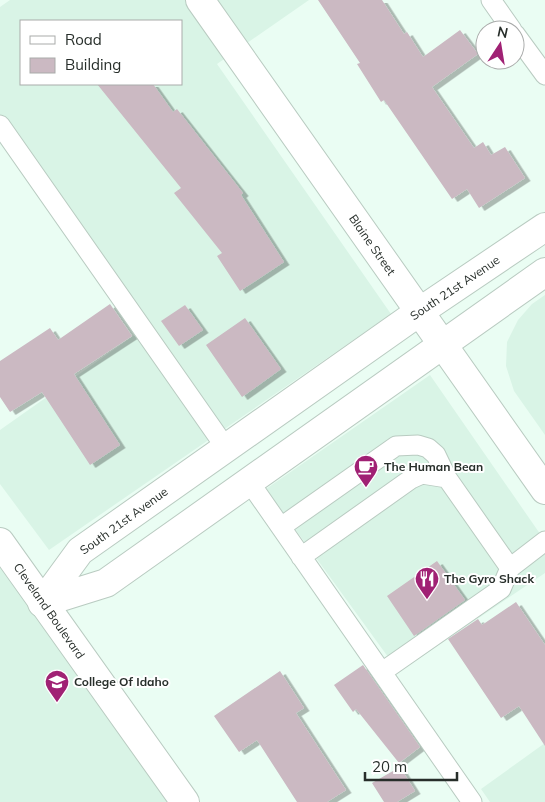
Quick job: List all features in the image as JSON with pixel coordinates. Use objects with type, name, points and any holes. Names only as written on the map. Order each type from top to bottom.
[{"type":"main road","name":"Blaine Street","points":[[200,0],[545,490]]},
{"type":"main road","name":"South 21st Avenue","points":[[42,603],[80,551],[419,312],[545,227]]},
{"type":"main road","points":[[42,603],[106,583],[248,480],[545,272]]},
{"type":"main road","name":"Cleveland Boulevard","points":[[0,542],[185,802]]},
{"type":"lane","points":[[491,0],[505,20]]},
{"type":"lane","points":[[525,48],[545,75]]},
{"type":"lane","points":[[0,125],[226,448]]},
{"type":"lane","points":[[281,527],[396,446],[408,444],[428,448],[436,455],[447,478],[510,568]]},
{"type":"lane","points":[[302,557],[411,479],[422,474],[447,478]]},
{"type":"lane","points":[[248,480],[472,802]]},
{"type":"lane","points":[[382,672],[501,589],[510,568],[545,541]]},
{"type":"shaded area","points":[[10,0],[309,0],[217,64],[391,314],[49,550],[0,484],[0,430],[136,334],[0,140],[0,7]]},
{"type":"shaded area","points":[[545,295],[545,435],[514,391],[506,366],[507,342],[518,320],[532,304]]},
{"type":"shaded area","points":[[430,375],[545,541],[545,573],[399,672],[266,489]]},
{"type":"shaded area","name":"College Of Idaho","points":[[0,542],[185,802],[0,802]]},
{"type":"shaded area","points":[[545,743],[545,802],[490,802],[481,789]]},
{"type":"building","points":[[318,0],[382,0],[404,34],[407,32],[423,57],[460,30],[475,50],[475,56],[432,87],[474,148],[483,142],[491,155],[505,147],[525,178],[479,208],[467,189],[452,199],[384,100],[381,102],[357,64],[360,63]]},
{"type":"building","points":[[98,85],[154,85],[173,112],[177,109],[243,193],[241,195],[284,262],[240,291],[217,256],[222,253],[174,193],[181,188]]},
{"type":"building","points":[[110,304],[132,336],[74,374],[120,445],[90,465],[42,392],[10,412],[0,397],[0,361],[50,328],[58,340]]},
{"type":"building","points":[[185,305],[203,330],[179,346],[161,321]]},
{"type":"building","points":[[245,318],[281,369],[242,397],[206,345]]},
{"type":"building","name":"The Gyro Shack","points":[[437,561],[465,600],[414,636],[387,596]]},
{"type":"building","points":[[516,602],[545,645],[545,746],[519,706],[501,718],[448,639],[478,619],[482,625]]},
{"type":"building","points":[[363,665],[420,747],[399,763],[356,709],[353,712],[334,685]]},
{"type":"building","points":[[280,671],[304,708],[296,713],[346,790],[327,802],[297,802],[257,740],[239,752],[214,716]]},
{"type":"building","points":[[400,767],[415,791],[397,802],[384,802],[372,783]]},
{"type":"place","name":"The Human Bean","points":[[366,488]]},
{"type":"place","name":"The Gyro Shack","points":[[427,600]]},
{"type":"place","name":"College Of Idaho","points":[[57,703]]}]
